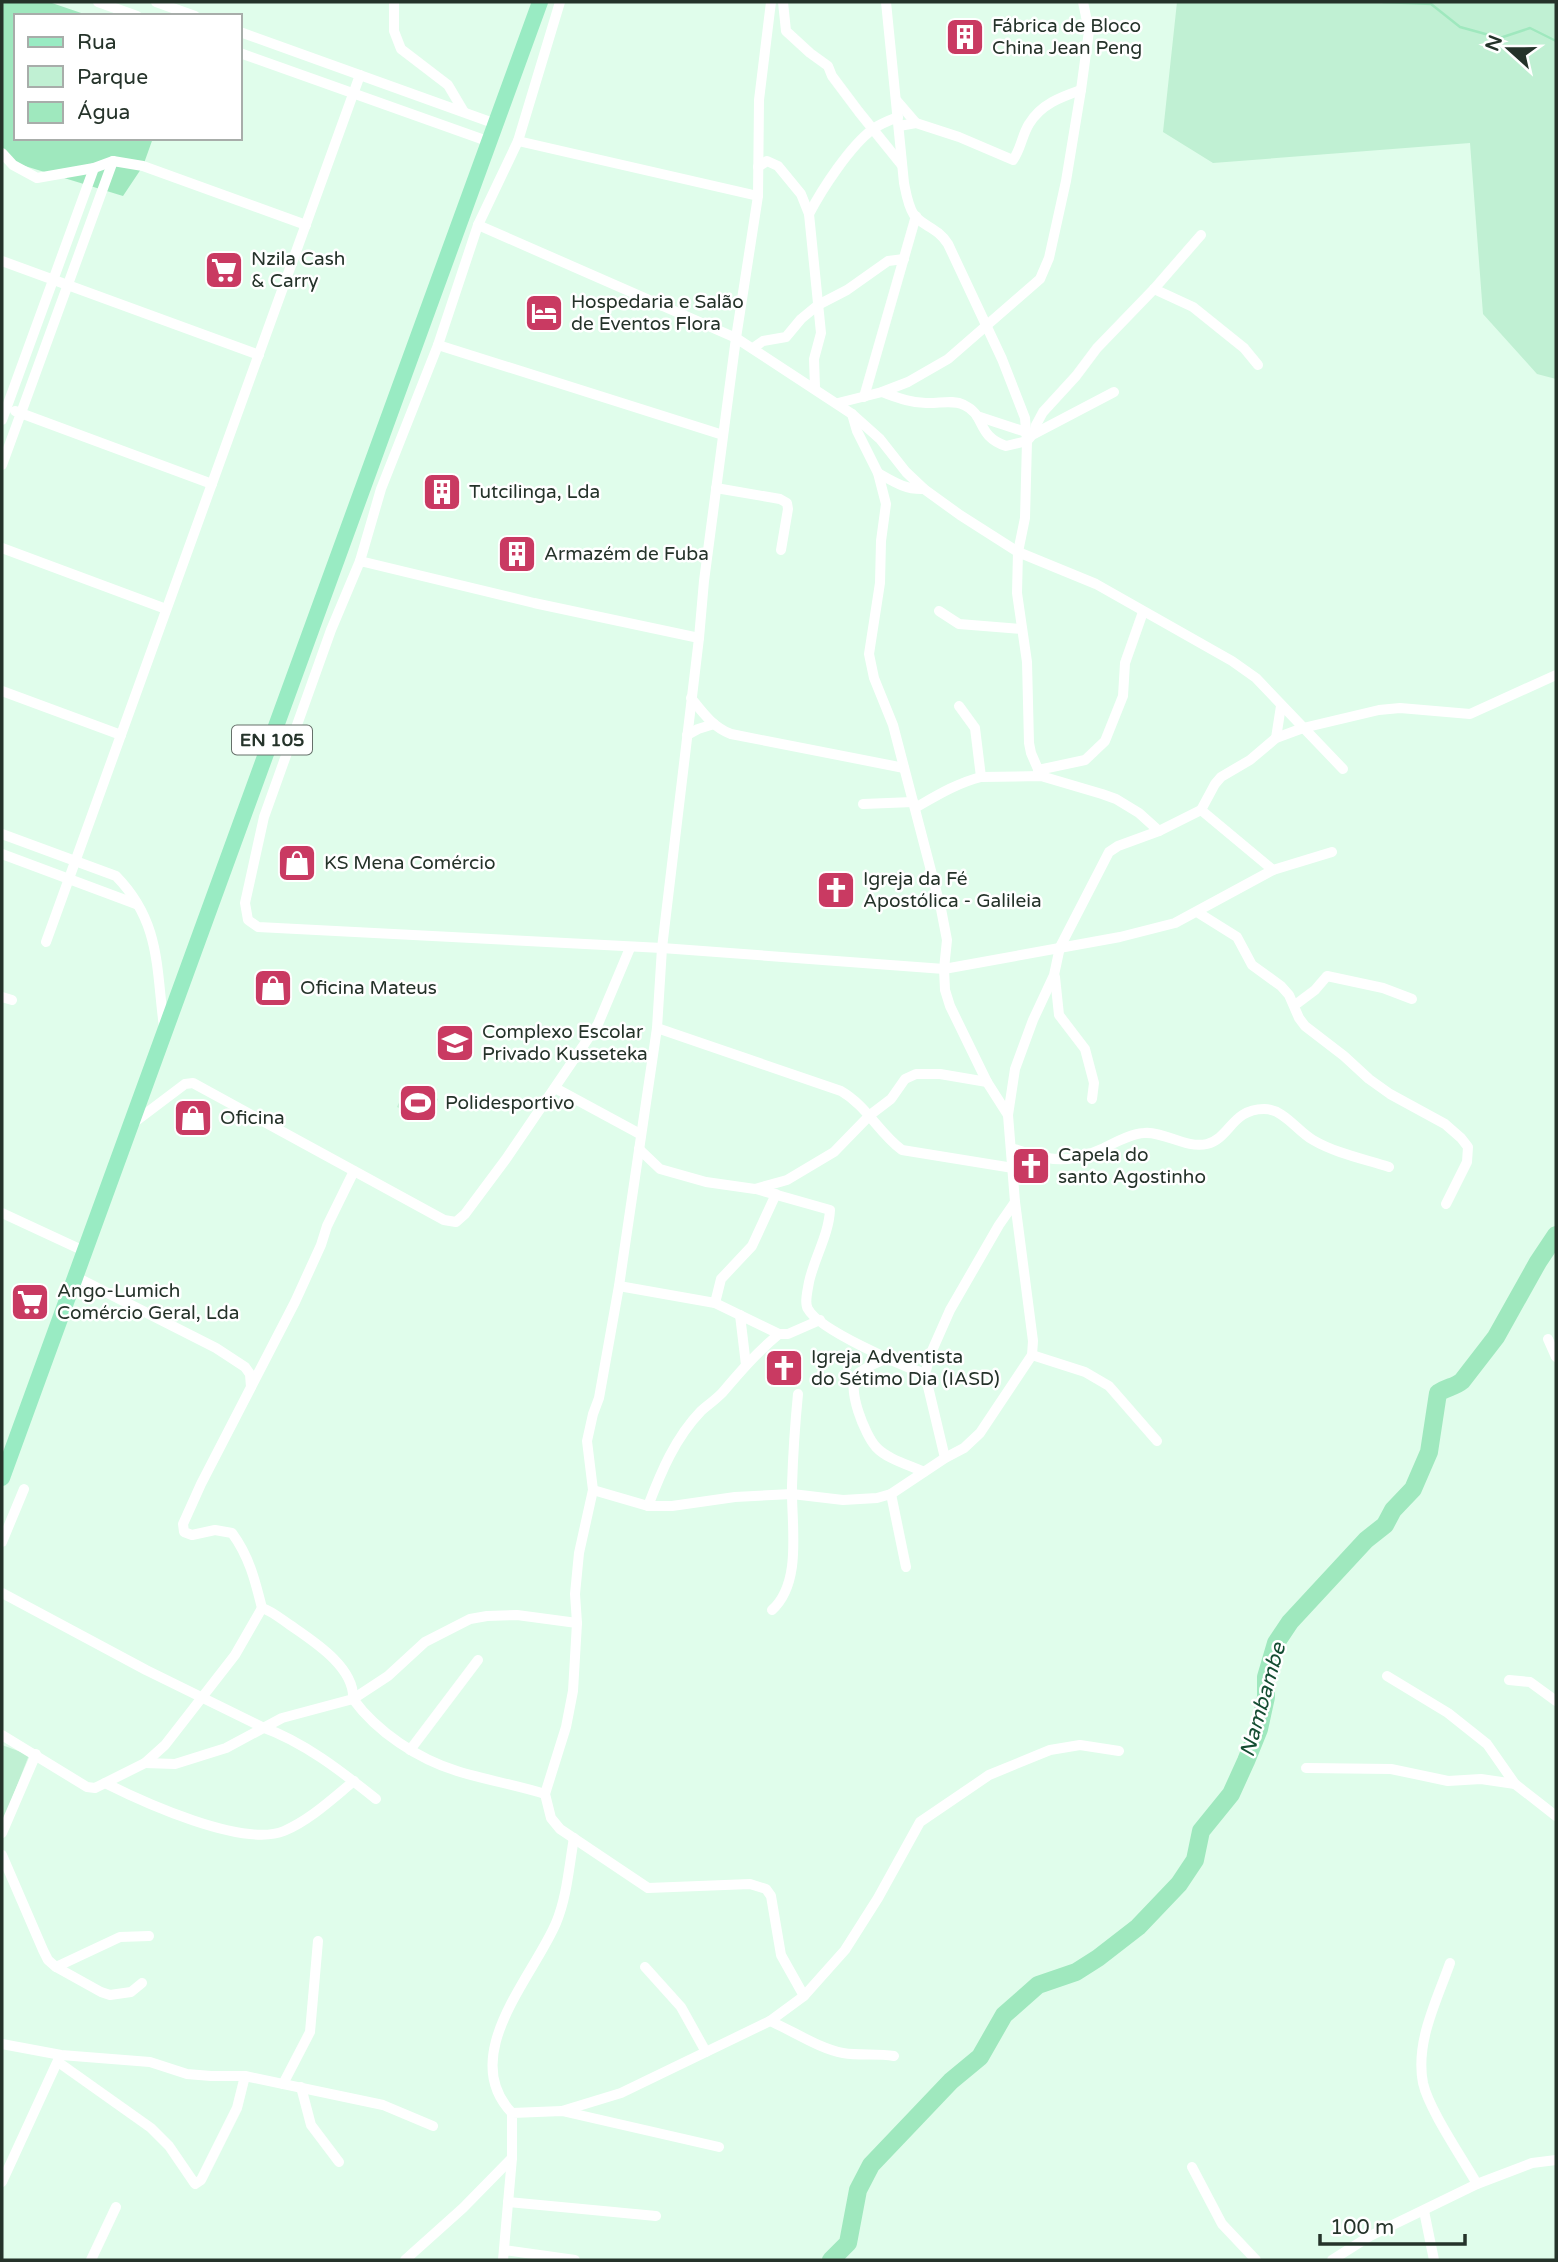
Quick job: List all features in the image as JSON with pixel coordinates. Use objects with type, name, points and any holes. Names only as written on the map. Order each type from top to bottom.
[{"type":"main road","name":"EN 105","points":[[2,1478],[540,2]]},
{"type":"street","points":[[98,2],[131,14]]},
{"type":"street","points":[[156,2],[175,5],[191,14]]},
{"type":"street","points":[[394,2],[394,31],[401,49],[448,85],[464,112]]},
{"type":"street","points":[[560,2],[517,141],[478,225],[438,345],[381,489],[360,561],[331,630],[264,817],[245,903],[248,920],[258,927],[662,948],[944,970],[1119,937],[1175,923],[1273,870],[1332,852]]},
{"type":"street","points":[[771,2],[759,100],[758,196],[704,581],[662,948],[657,1028],[619,1286],[600,1398],[587,1441],[593,1490],[579,1553],[575,1594],[577,1622],[573,1691],[566,1727],[545,1794],[551,1818],[560,1829],[648,1888],[750,1884],[766,1889],[771,1896],[781,1955],[804,1996]]},
{"type":"street","points":[[783,2],[786,31],[828,66],[832,76],[902,165]]},
{"type":"street","points":[[886,2],[902,165],[909,205],[916,216],[940,233],[986,324],[1023,410],[1030,435],[1025,518],[1018,551],[1017,593],[1027,662],[1031,753],[1040,773],[1116,799],[1139,813],[1158,831]]},
{"type":"street","points":[[838,403],[883,392],[908,382],[948,359],[1040,279],[1049,258],[1066,181],[1081,90],[1089,31],[1083,2]]},
{"type":"street","points":[[766,37],[786,31]]},
{"type":"street","points":[[242,33],[496,124]]},
{"type":"street","points":[[242,54],[490,142]]},
{"type":"street","points":[[46,942],[360,75]]},
{"type":"street","points":[[809,214],[821,191],[854,148],[873,129],[899,121],[916,123],[959,137],[1013,160],[1030,123],[1045,106],[1081,90]]},
{"type":"street","points":[[897,101],[916,123]]},
{"type":"street","points":[[517,141],[758,196]]},
{"type":"street","points":[[2,153],[13,165],[37,178],[94,168],[113,161],[143,166],[306,225]]},
{"type":"street","points":[[2,465],[113,161]]},
{"type":"street","points":[[758,167],[772,161],[801,194],[809,214],[821,333],[814,359],[814,388]]},
{"type":"street","points":[[2,420],[4,406],[94,168]]},
{"type":"street","points":[[801,194],[821,191]]},
{"type":"street","points":[[864,397],[916,216]]},
{"type":"street","points":[[478,225],[736,338],[753,348],[838,403],[880,439],[906,472],[924,489],[1018,551],[1096,584],[1256,678],[1343,769]]},
{"type":"street","points":[[1030,435],[1043,412],[1097,348],[1154,289],[1200,235]]},
{"type":"street","points":[[753,348],[763,341],[786,337],[801,319],[818,305],[847,290],[888,261],[904,259]]},
{"type":"street","points":[[2,261],[259,355]]},
{"type":"street","points":[[1154,289],[1193,306],[1244,348],[1258,365]]},
{"type":"street","points":[[438,345],[723,435]]},
{"type":"street","points":[[883,392],[900,399],[924,403],[957,402],[967,406],[977,416],[986,435],[999,444],[1011,446],[1114,392]]},
{"type":"street","points":[[4,406],[212,484]]},
{"type":"street","points":[[852,414],[857,431],[878,474],[886,504],[881,541],[880,583],[869,653],[874,678],[893,726],[947,940],[944,990],[987,1082],[1008,1115]]},
{"type":"street","points":[[977,416],[1030,435]]},
{"type":"street","points":[[878,474],[912,490],[924,489]]},
{"type":"street","points":[[716,488],[780,499],[787,503],[781,550]]},
{"type":"street","points":[[2,548],[166,609]]},
{"type":"street","points":[[360,561],[534,603],[699,638]]},
{"type":"street","points":[[939,611],[959,624],[1022,629]]},
{"type":"street","points":[[863,804],[914,805],[954,786],[981,777],[1040,773],[1085,760],[1098,751],[1105,741],[1123,696],[1125,663],[1143,611]]},
{"type":"street","points":[[593,1490],[648,1506],[792,1494],[843,1500],[877,1498],[891,1494],[944,1458],[964,1448],[980,1433],[1032,1355],[1033,1341],[1015,1202],[1008,1115],[1015,1069],[1032,1020],[1054,975],[1060,947],[1109,852],[1200,810],[1222,777],[1250,760],[1276,738],[1303,728],[1380,710],[1400,708],[1470,714],[1556,675]]},
{"type":"street","points":[[2,691],[121,734]]},
{"type":"street","points":[[691,698],[714,724],[731,734],[904,768]]},
{"type":"street","points":[[959,706],[975,728],[981,777]]},
{"type":"street","points":[[1276,738],[1281,706]]},
{"type":"street","points":[[687,735],[714,724]]},
{"type":"street","points":[[1200,810],[1273,870]]},
{"type":"street","points":[[246,811],[264,817]]},
{"type":"street","points":[[2,834],[116,876],[125,885],[151,929],[165,1035]]},
{"type":"street","points":[[2,854],[136,904]]},
{"type":"street","points":[[1197,912],[1237,937],[1252,965],[1281,986],[1295,1005],[1305,1026],[1344,1056],[1368,1079],[1445,1124],[1461,1138],[1468,1147],[1468,1162],[1446,1204]]},
{"type":"street","points":[[130,1126],[185,1084],[193,1083],[444,1220],[456,1222],[490,1181],[598,1024],[630,948]]},
{"type":"street","points":[[1054,975],[1059,1015],[1085,1049],[1094,1083],[1092,1099]]},
{"type":"street","points":[[1295,1005],[1315,990],[1327,976],[1383,988],[1412,999]]},
{"type":"street","points":[[657,1028],[841,1091],[856,1100],[902,1150],[1013,1168]]},
{"type":"street","points":[[755,1189],[787,1180],[834,1152],[870,1115],[891,1098],[905,1079],[916,1074],[967,1077],[987,1082]]},
{"type":"street","points":[[555,1088],[640,1134]]},
{"type":"street","points":[[1011,1148],[1065,1161],[1089,1155],[1144,1132],[1196,1145],[1207,1144],[1220,1137],[1234,1120],[1250,1111],[1267,1109],[1293,1122],[1312,1140],[1389,1167]]},
{"type":"street","points":[[639,1149],[660,1169],[706,1182],[776,1194],[830,1210],[809,1283],[806,1304],[808,1310],[885,1359],[925,1374]]},
{"type":"street","points":[[2,1735],[87,1787],[95,1788],[145,1763],[165,1745],[235,1655],[262,1608],[254,1574],[243,1548],[232,1533],[215,1530],[192,1535],[184,1532],[183,1524],[295,1302],[327,1226],[355,1171]]},
{"type":"street","points":[[715,1303],[721,1279],[752,1246],[776,1194]]},
{"type":"street","points":[[944,1458],[925,1374],[950,1310],[999,1224],[1015,1202]]},
{"type":"street","points":[[2,1213],[84,1251]]},
{"type":"street","points":[[75,1276],[216,1348],[245,1367],[250,1374],[251,1387]]},
{"type":"street","points":[[619,1286],[715,1303],[779,1334],[788,1334],[820,1320]]},
{"type":"street","points":[[740,1315],[746,1365]]},
{"type":"street","points":[[648,1506],[663,1465],[682,1435],[759,1350],[779,1334]]},
{"type":"street","points":[[1548,1339],[1556,1357]]},
{"type":"street","points":[[1032,1355],[1085,1372],[1109,1386],[1157,1441]]},
{"type":"street","points":[[885,1359],[858,1373],[854,1381],[858,1410],[876,1447],[924,1472]]},
{"type":"street","points":[[772,1610],[784,1598],[792,1562],[793,1440],[798,1394]]},
{"type":"street","points":[[2,1542],[24,1489]]},
{"type":"street","points":[[891,1494],[906,1567]]},
{"type":"street","points":[[2,1593],[145,1670],[262,1727],[282,1734],[354,1781],[376,1799]]},
{"type":"street","points":[[262,1608],[333,1657],[353,1691],[353,1699],[367,1718],[410,1750],[454,1771],[545,1794]]},
{"type":"street","points":[[145,1763],[175,1764],[226,1748],[262,1727],[294,1714],[353,1699],[387,1676],[425,1642],[470,1619],[517,1615],[577,1622]]},
{"type":"street","points":[[410,1750],[478,1660]]},
{"type":"street","points":[[1387,1676],[1448,1713],[1487,1744],[1515,1784],[1556,1816]]},
{"type":"street","points":[[1509,1680],[1530,1682],[1556,1701]]},
{"type":"street","points":[[512,2113],[562,2111],[621,2094],[770,2021],[804,1996],[845,1950],[920,1822],[989,1775],[1050,1750],[1080,1745],[1119,1751]]},
{"type":"street","points":[[2,1833],[36,1754]]},
{"type":"street","points":[[1306,1768],[1391,1769],[1448,1781],[1481,1779],[1515,1784]]},
{"type":"street","points":[[105,1783],[156,1808],[229,1830],[266,1834],[282,1832],[314,1814],[354,1781]]},
{"type":"street","points":[[574,1838],[557,1921],[537,1962],[499,2027],[491,2065],[495,2086],[504,2105],[512,2113],[512,2158],[503,2255],[575,2260]]},
{"type":"street","points":[[2,1855],[48,1960],[56,1967],[110,1995],[131,1992],[142,1983]]},
{"type":"street","points":[[56,1967],[120,1937],[149,1936]]},
{"type":"street","points":[[284,2084],[310,2032],[318,1941]]},
{"type":"street","points":[[1450,1962],[1425,2031],[1423,2083],[1430,2102],[1477,2184]]},
{"type":"street","points":[[645,1967],[681,2007],[706,2052]]},
{"type":"street","points":[[770,2021],[845,2054],[878,2053],[894,2056]]},
{"type":"street","points":[[2,2044],[60,2058],[150,2062],[187,2074],[245,2076],[383,2105],[433,2126]]},
{"type":"street","points":[[60,2058],[151,2128],[169,2146],[195,2184],[201,2180],[237,2108],[245,2076]]},
{"type":"street","points":[[2,2182],[60,2058]]},
{"type":"street","points":[[301,2087],[310,2124],[339,2162]]},
{"type":"street","points":[[562,2111],[719,2147]]},
{"type":"street","points":[[405,2260],[463,2208],[512,2158]]},
{"type":"street","points":[[1332,2260],[1370,2236],[1477,2184],[1532,2163],[1556,2160]]},
{"type":"street","points":[[1192,2167],[1222,2224],[1256,2260]]},
{"type":"street","points":[[508,2202],[656,2216]]},
{"type":"street","points":[[91,2260],[116,2207]]},
{"type":"street","points":[[1424,2211],[1434,2260]]},
{"type":"green space","points":[[1177,2],[1556,2],[1556,379],[1537,374],[1483,314],[1470,143],[1213,163],[1163,132]]},
{"type":"green space","name":"Polidesportivo","points":[[407,1085],[438,1099],[428,1121],[397,1107]]},
{"type":"green space","points":[[2,1745],[29,1755],[2,1824]]},
{"type":"water","points":[[2,2],[49,2],[84,14],[14,14],[14,140],[152,140],[143,166],[123,196],[2,159]]},
{"type":"waterway","points":[[1383,2],[1431,4],[1460,27],[1500,38],[1530,28],[1556,41]]},
{"type":"waterway","name":"Nambambe","points":[[831,2260],[848,2243],[858,2190],[871,2165],[951,2081],[980,2057],[1004,2015],[1038,1985],[1076,1972],[1098,1958],[1138,1927],[1179,1884],[1195,1860],[1201,1831],[1231,1794],[1259,1729],[1266,1697],[1266,1677],[1276,1643],[1290,1622],[1366,1540],[1385,1525],[1393,1510],[1413,1489],[1429,1452],[1438,1393],[1462,1381],[1496,1337],[1556,1235]]},
{"type":"place","name":"Fábrica de Bloco China Jean Peng","points":[[965,37]]},
{"type":"place","name":"Nzila Cash & Carry","points":[[224,270]]},
{"type":"place","name":"Hospedaria e Salão de Eventos Flora","points":[[544,313]]},
{"type":"place","name":"Tutcilinga, Lda","points":[[442,492]]},
{"type":"place","name":"Armazém de Fuba","points":[[517,554]]},
{"type":"place","name":"KS Mena Comércio","points":[[297,863]]},
{"type":"place","name":"Igreja da Fé Apostólica - Galileia","points":[[836,890]]},
{"type":"place","name":"Oficina Mateus","points":[[273,988]]},
{"type":"place","name":"Complexo Escolar Privado Kusseteka","points":[[455,1043]]},
{"type":"place","name":"Polidesportivo","points":[[418,1103]]},
{"type":"place","name":"Oficina","points":[[193,1118]]},
{"type":"place","name":"Capela do santo Agostinho","points":[[1031,1166]]},
{"type":"place","name":"Ango-Lumich Comércio Geral, Lda","points":[[30,1302]]},
{"type":"place","name":"Igreja Adventista do Sétimo Dia (IASD)","points":[[784,1368]]}]
